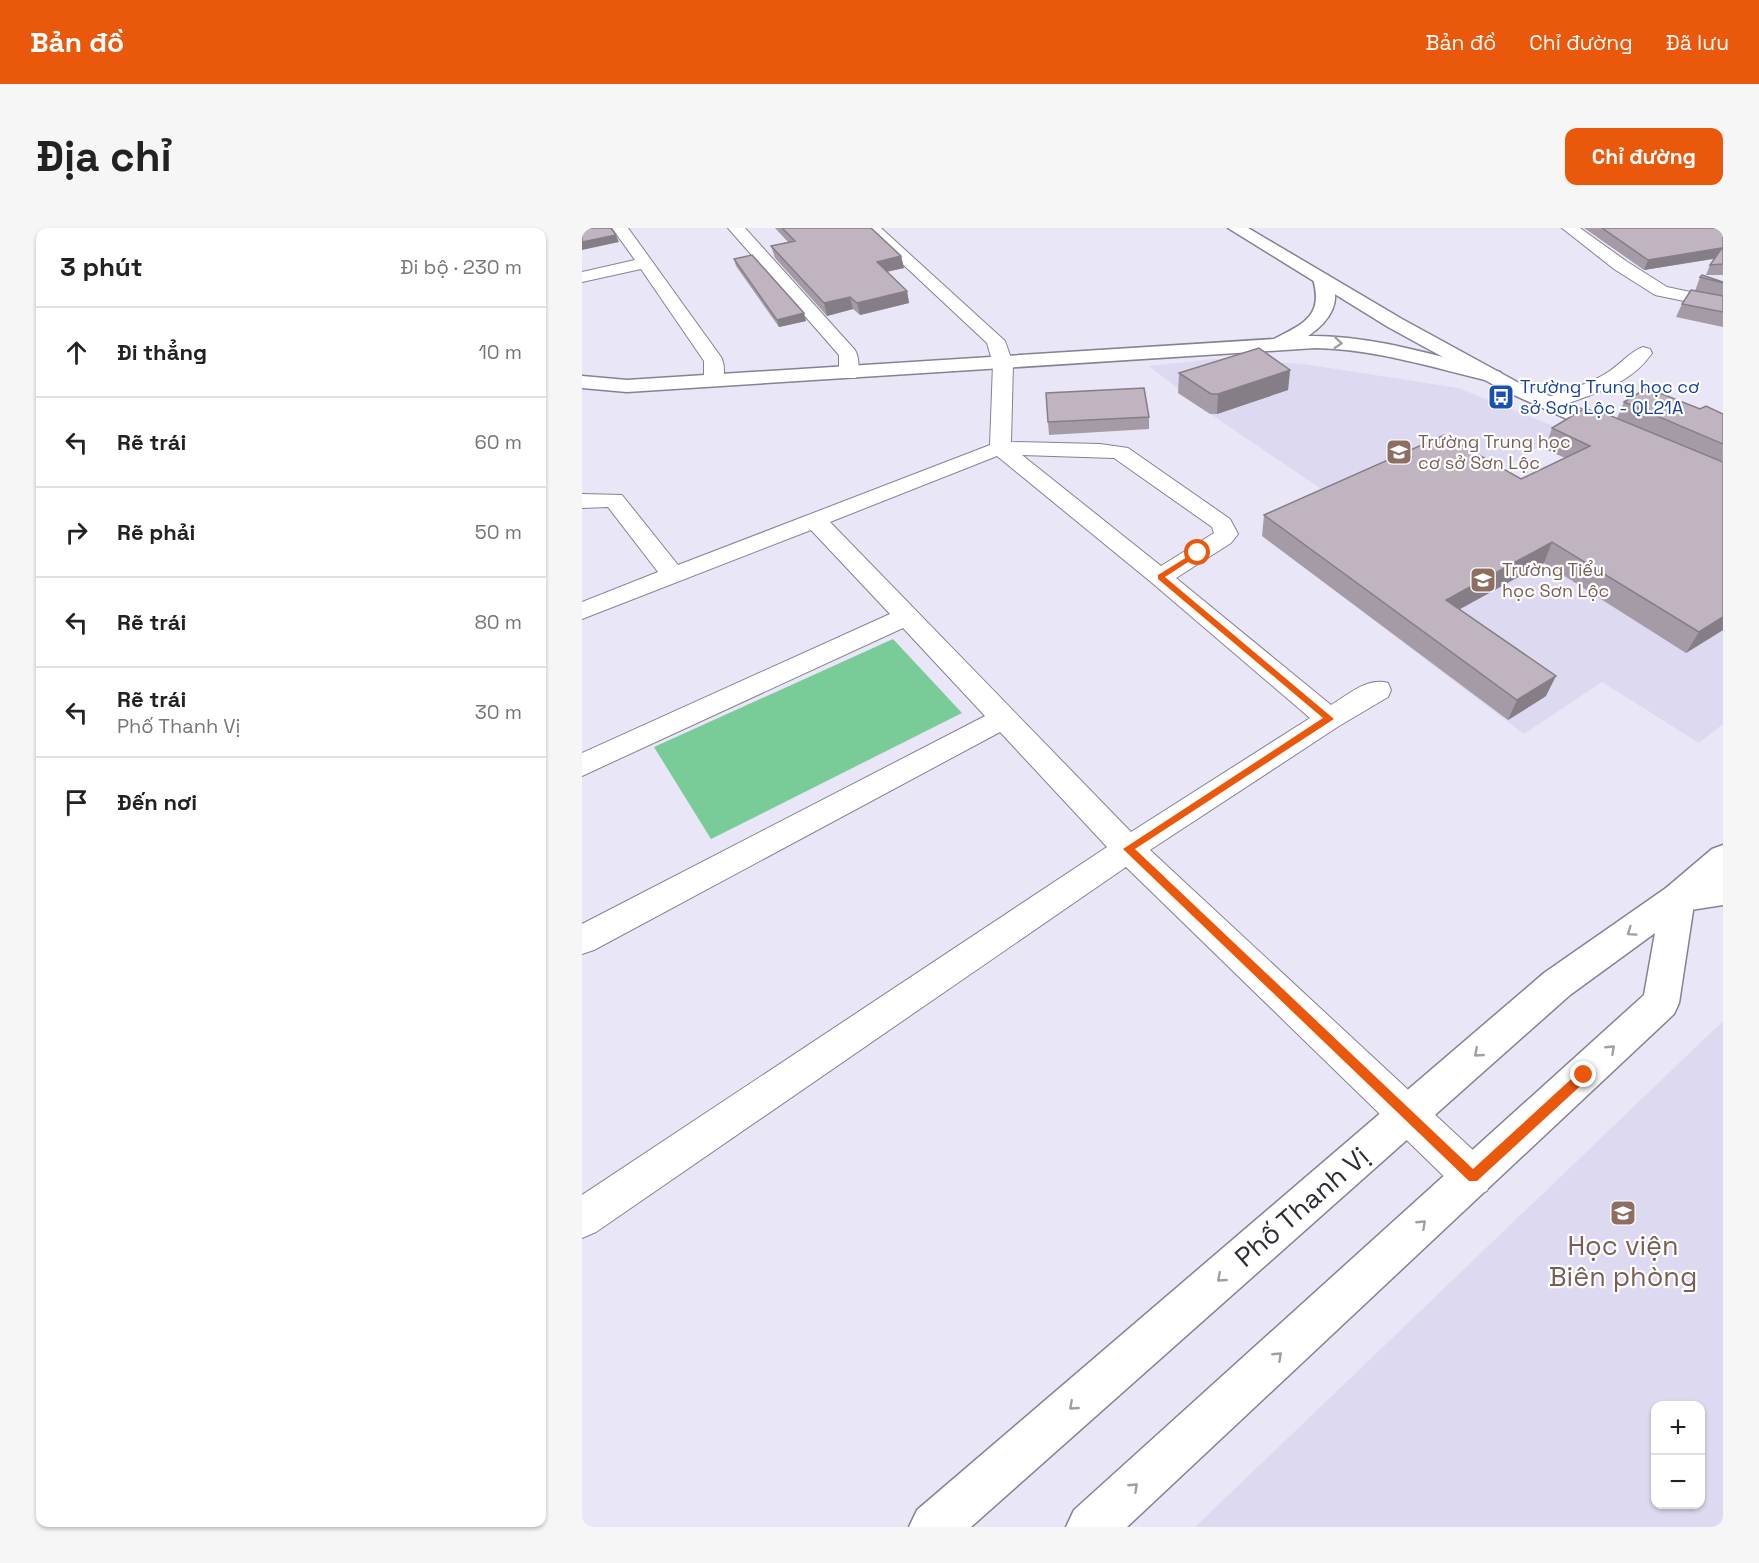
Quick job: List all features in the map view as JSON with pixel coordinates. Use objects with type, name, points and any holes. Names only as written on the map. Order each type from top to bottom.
[{"type":"main road","points":[[1236,228],[1493,376],[1637,441]]},
{"type":"main road","points":[[1280,344],[1303,330],[1323,313],[1328,305],[1328,297],[1322,279]]},
{"type":"main road","points":[[582,382],[627,386],[714,379],[849,374],[1315,342],[1352,344],[1493,376]]},
{"type":"main road","name":"Phố Thanh Vị","points":[[934,1527],[1557,984],[1678,898],[1723,858]]},
{"type":"main road","points":[[1091,1527],[1661,1003],[1678,898],[1723,891]]},
{"type":"street","points":[[620,228],[714,361],[714,379]]},
{"type":"street","points":[[736,228],[848,354],[849,374]]},
{"type":"street","points":[[872,228],[996,341],[1003,364],[1000,448]]},
{"type":"street","points":[[1570,228],[1620,265],[1661,291],[1723,304]]},
{"type":"street","points":[[582,277],[646,263]]},
{"type":"street","points":[[1551,404],[1619,376],[1634,365],[1643,353]]},
{"type":"street","points":[[1000,448],[1160,577],[1329,719]]},
{"type":"street","points":[[582,611],[1000,448],[1100,450],[1120,453],[1226,529],[1223,538],[1160,577]]},
{"type":"street","points":[[582,501],[614,500],[673,575]]},
{"type":"street","points":[[814,519],[1128,849],[1473,1177]]},
{"type":"street","points":[[582,765],[906,616]]},
{"type":"street","points":[[582,1218],[1128,849],[1329,719],[1378,690]]},
{"type":"street","points":[[582,940],[1004,718]]},
{"type":"shaded area","name":"Trường Tiểu học Sơn Lộc","points":[[1214,359],[1304,364],[1458,388],[1566,431],[1478,483],[1723,625],[1723,724],[1699,743],[1602,682],[1524,734],[1262,536],[1339,501],[1212,415],[1149,366]]},
{"type":"shaded area","name":"Học viện Biên phòng","points":[[1723,1021],[1723,1527],[1195,1527]]},
{"type":"green space","points":[[893,639],[962,713],[711,839],[654,747]]},
{"type":"building","points":[[582,228],[611,228],[616,235],[582,242]]},
{"type":"building","points":[[782,228],[871,228],[901,256],[877,262],[907,291],[857,303],[850,297],[824,303],[771,246],[795,241]]},
{"type":"building","points":[[1602,228],[1723,228],[1723,264],[1710,265],[1722,248],[1648,260]]},
{"type":"building","points":[[752,255],[804,313],[777,320],[734,259]]},
{"type":"building","points":[[1702,275],[1723,282],[1723,283],[1700,277]]},
{"type":"building","points":[[1691,290],[1723,296],[1723,312],[1682,304]]},
{"type":"building","points":[[1259,348],[1290,370],[1218,394],[1211,394],[1179,373]]},
{"type":"building","points":[[1144,388],[1149,417],[1048,422],[1046,393]]},
{"type":"building","points":[[1647,388],[1700,409],[1706,406],[1723,414],[1723,444],[1624,402]]},
{"type":"building","points":[[1585,408],[1601,415],[1604,413],[1723,462],[1723,617],[1699,632],[1552,542],[1446,600],[1556,676],[1517,700],[1264,515],[1444,435],[1521,479],[1590,446],[1552,428]]},
{"type":"place","name":"Trường Trung học cơ sở Sơn Lộc - QL21A","points":[[1501,397]]},
{"type":"place","name":"Trường Trung học cơ sở Sơn Lộc","points":[[1399,452]]},
{"type":"place","name":"Trường Tiểu học Sơn Lộc","points":[[1483,580]]},
{"type":"place","name":"Học viện Biên phòng","points":[[1623,1213]]},
{"type":"route","points":[[1198,553],[1160,577],[1329,719],[1128,849],[1473,1177],[1584,1075]]}]
